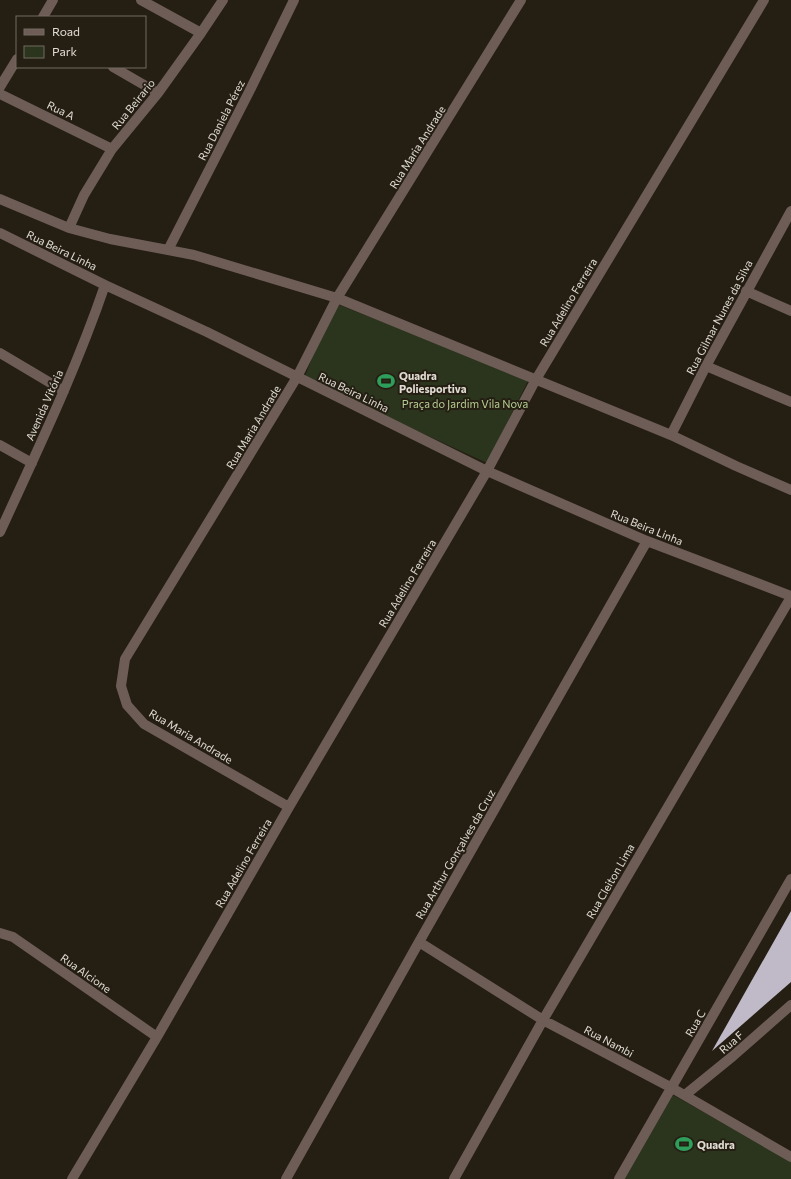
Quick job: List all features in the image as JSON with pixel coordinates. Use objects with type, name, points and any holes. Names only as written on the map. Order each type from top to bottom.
[{"type":"street","points":[[44,16],[53,0]]},
{"type":"street","points":[[141,0],[201,33]]},
{"type":"street","name":"Rua Beirario","points":[[69,228],[84,195],[112,149],[158,93],[223,0]]},
{"type":"street","name":"Rua Daniela Pérez","points":[[168,250],[249,92],[294,0]]},
{"type":"street","name":"Rua Maria Andrade","points":[[289,807],[144,724],[127,705],[120,686],[125,659],[297,377],[337,298],[521,0]]},
{"type":"street","name":"Rua Adelino Ferreira","points":[[72,1179],[157,1037],[289,807],[487,471],[535,380],[764,0]]},
{"type":"street","points":[[0,87],[16,61]]},
{"type":"street","points":[[115,68],[158,93]]},
{"type":"street","name":"Rua A","points":[[0,94],[112,149]]},
{"type":"street","points":[[0,199],[69,228],[110,239],[194,255],[337,298],[671,435],[791,490]]},
{"type":"street","name":"Rua Gilmar Nunes da Silva","points":[[671,435],[746,291],[787,229],[791,212]]},
{"type":"street","name":"Rua Beira Linha","points":[[0,233],[207,332],[487,471],[647,541],[791,596]]},
{"type":"street","name":"Avenida Vitória","points":[[0,532],[64,391],[106,285]]},
{"type":"street","points":[[746,291],[791,311]]},
{"type":"street","points":[[0,353],[64,391]]},
{"type":"street","points":[[706,366],[791,402]]},
{"type":"street","points":[[0,445],[32,463]]},
{"type":"street","name":"Rua Arthur Gonçalves da Cruz","points":[[286,1179],[418,942],[647,541]]},
{"type":"street","name":"Rua Cleiton Lima","points":[[454,1179],[543,1020],[791,596]]},
{"type":"street","name":"Rua C","points":[[619,1179],[791,879]]},
{"type":"street","name":"Rua Alcione","points":[[0,933],[13,937],[157,1037]]},
{"type":"street","name":"Rua Nambi","points":[[418,942],[543,1020],[685,1095],[791,1157]]},
{"type":"street","name":"Rua F","points":[[685,1095],[733,1056],[791,1005]]},
{"type":"green space","name":"Praça do Jardim Vila Nova","points":[[339,305],[529,379],[487,463],[304,379],[318,342]]},
{"type":"green space","points":[[673,1095],[791,1161],[791,1179],[624,1179]]},
{"type":"building","points":[[791,911],[791,982],[712,1051]]},
{"type":"place","name":"Quadra Poliesportiva","points":[[386,381]]},
{"type":"place","name":"Quadra","points":[[684,1144]]}]
